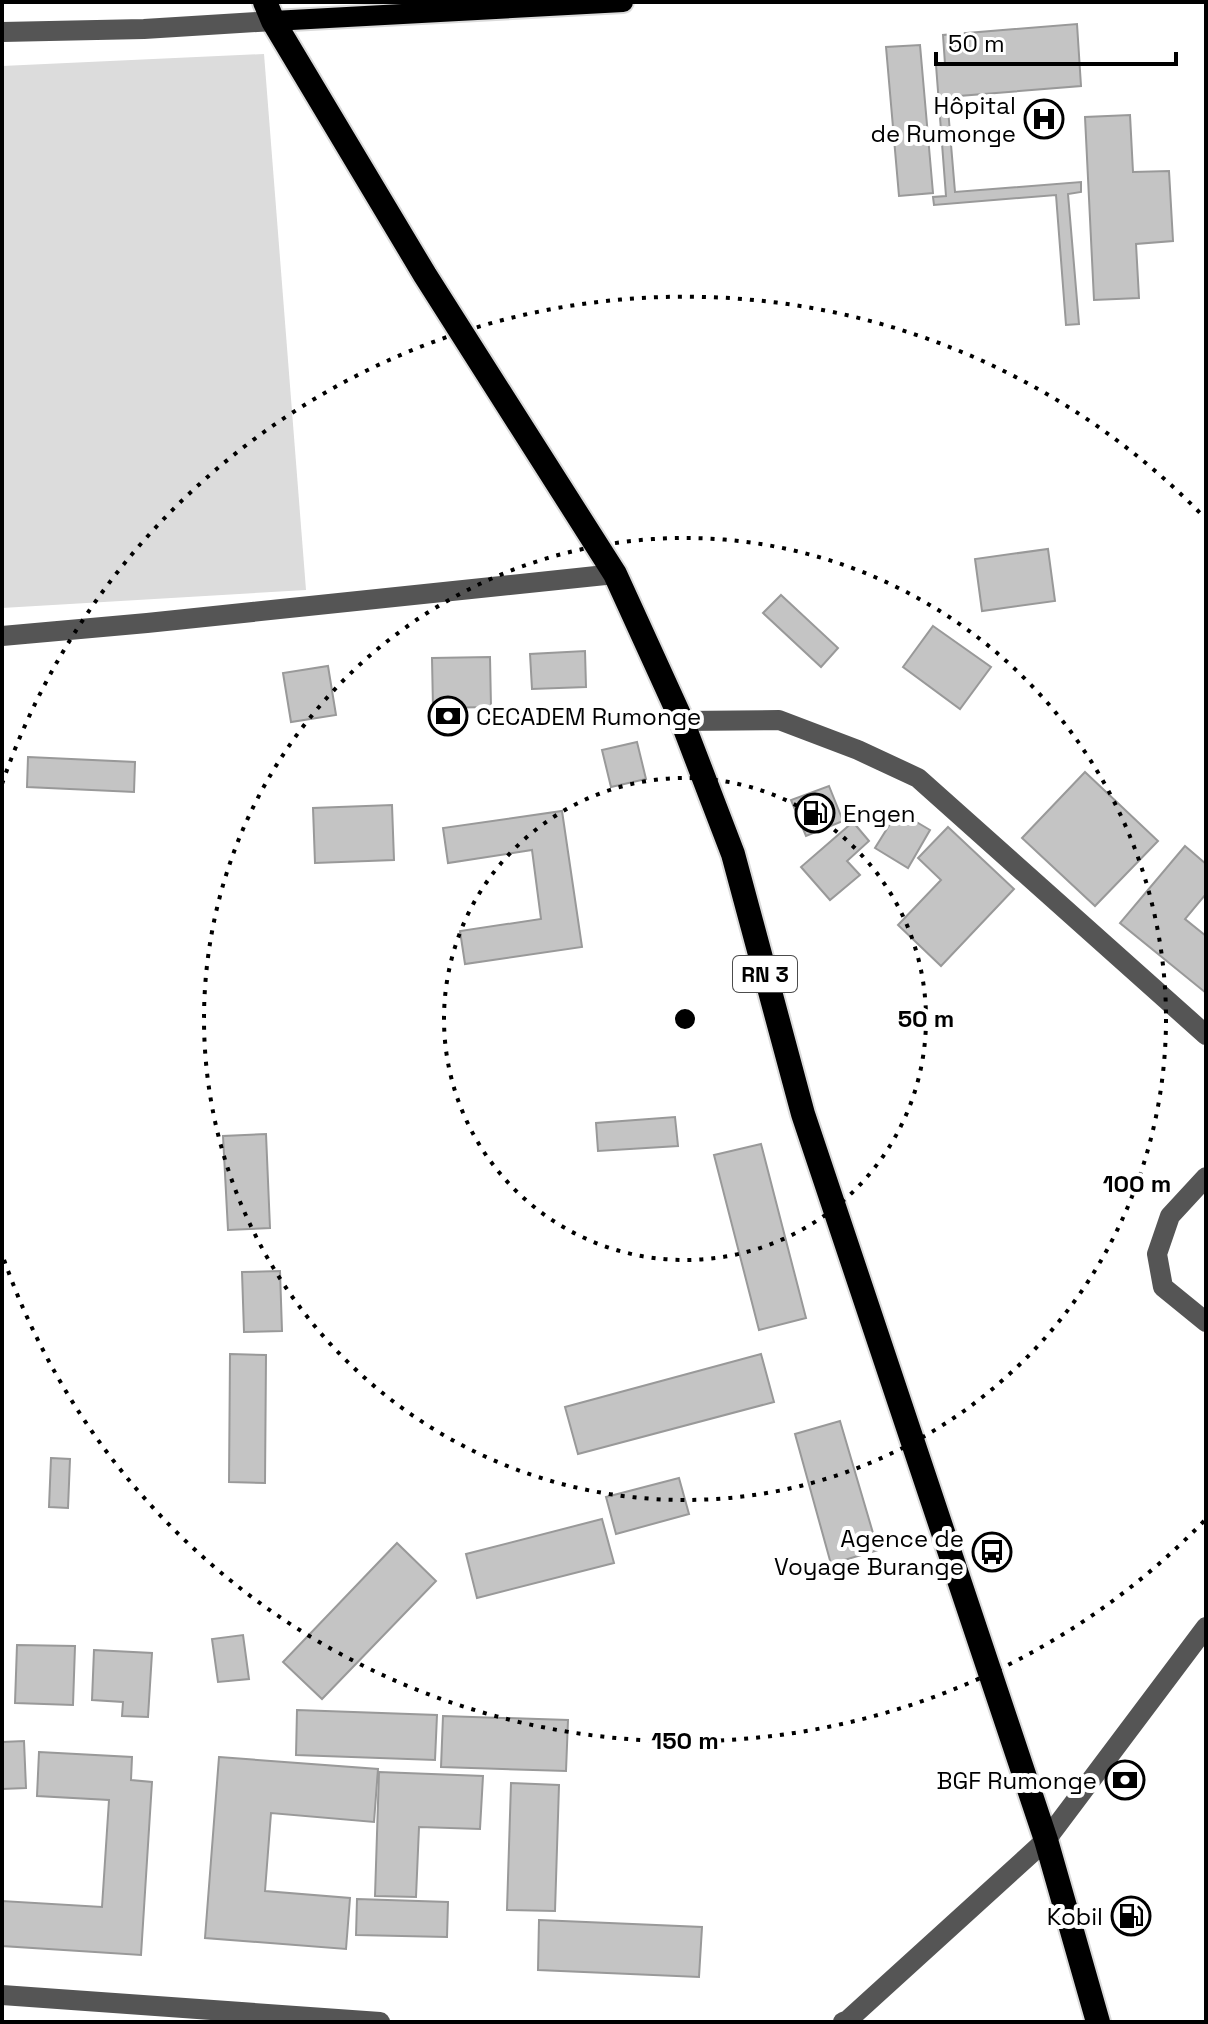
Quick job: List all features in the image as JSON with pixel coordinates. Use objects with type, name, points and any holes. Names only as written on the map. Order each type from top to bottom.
[{"type":"highway","name":"RN 3","points":[[269,12],[425,275],[615,574],[682,721],[733,854],[803,1114],[1046,1840],[1098,2022]]},
{"type":"main road","points":[[269,12],[623,2]]},
{"type":"street","points":[[2,32],[144,29],[269,12]]},
{"type":"street","points":[[2,636],[615,574]]},
{"type":"street","points":[[682,721],[779,720],[858,750],[918,778],[1206,1035]]},
{"type":"street","points":[[1206,1177],[1170,1216],[1157,1254],[1163,1287],[1206,1322]]},
{"type":"street","points":[[843,2022],[1046,1840],[1206,1627]]},
{"type":"street","points":[[2,1995],[380,2022]]},
{"type":"shaded area","points":[[264,54],[306,590],[2,608],[2,66]]},
{"type":"building","points":[[1077,24],[1081,86],[947,97],[955,192],[1081,182],[1081,192],[1068,194],[1079,324],[1066,325],[1056,195],[934,205],[933,197],[946,196],[936,65],[945,64],[943,35]]},
{"type":"building","points":[[920,45],[933,193],[899,196],[886,47]]},
{"type":"building","points":[[1130,115],[1133,172],[1169,171],[1173,241],[1136,244],[1139,298],[1094,300],[1085,117]]},
{"type":"building","points":[[1048,549],[1055,601],[982,611],[975,559]]},
{"type":"building","points":[[781,595],[838,648],[821,667],[763,613]]},
{"type":"building","points":[[933,626],[991,667],[960,709],[903,667]]},
{"type":"building","points":[[585,651],[586,687],[532,689],[530,654]]},
{"type":"building","points":[[490,657],[491,707],[433,708],[432,658]]},
{"type":"building","points":[[328,666],[336,715],[291,722],[283,673]]},
{"type":"building","points":[[637,742],[646,779],[611,787],[602,750]]},
{"type":"building","points":[[28,757],[135,762],[134,792],[27,787]]},
{"type":"building","points":[[1085,772],[1158,841],[1095,906],[1022,838]]},
{"type":"building","points":[[829,786],[843,821],[806,836],[791,800]]},
{"type":"building","points":[[392,805],[394,860],[315,863],[313,808]]},
{"type":"building","points":[[562,811],[582,947],[465,964],[460,931],[541,919],[532,850],[448,863],[443,828]]},
{"type":"building","points":[[898,811],[930,830],[908,868],[875,848]]},
{"type":"building","points":[[853,822],[869,841],[847,861],[860,875],[830,900],[801,867]]},
{"type":"building","points":[[948,827],[1014,889],[941,966],[898,925],[941,880],[918,858]]},
{"type":"building","points":[[1185,846],[1206,864],[1206,894],[1185,919],[1206,936],[1206,993],[1120,923]]},
{"type":"building","points":[[675,1117],[678,1146],[598,1151],[596,1123]]},
{"type":"building","points":[[266,1134],[270,1228],[228,1230],[223,1136]]},
{"type":"building","points":[[761,1144],[806,1318],[759,1330],[714,1155]]},
{"type":"building","points":[[280,1271],[282,1331],[244,1332],[242,1272]]},
{"type":"building","points":[[230,1354],[266,1355],[265,1483],[229,1482]]},
{"type":"building","points":[[761,1354],[774,1402],[578,1454],[565,1407]]},
{"type":"building","points":[[840,1421],[878,1550],[831,1564],[795,1434]]},
{"type":"building","points":[[51,1458],[70,1459],[68,1508],[49,1507]]},
{"type":"building","points":[[679,1478],[689,1514],[616,1534],[606,1497]]},
{"type":"building","points":[[602,1519],[614,1563],[477,1598],[466,1554]]},
{"type":"building","points":[[397,1543],[436,1581],[322,1699],[283,1662]]},
{"type":"building","points":[[243,1635],[249,1679],[218,1682],[212,1639]]},
{"type":"building","points":[[17,1645],[75,1646],[73,1705],[15,1703]]},
{"type":"building","points":[[94,1650],[152,1653],[148,1717],[122,1716],[123,1702],[92,1700]]},
{"type":"building","points":[[297,1710],[437,1715],[435,1760],[296,1755]]},
{"type":"building","points":[[443,1716],[568,1720],[566,1771],[441,1767]]},
{"type":"building","points":[[24,1741],[26,1788],[2,1789],[2,1742]]},
{"type":"building","points":[[39,1752],[132,1757],[131,1780],[152,1782],[141,1955],[2,1946],[2,1901],[102,1907],[109,1800],[37,1796]]},
{"type":"building","points":[[219,1757],[378,1769],[374,1822],[271,1813],[265,1891],[350,1898],[346,1949],[205,1938]]},
{"type":"building","points":[[379,1772],[483,1776],[480,1829],[419,1827],[416,1897],[375,1896]]},
{"type":"building","points":[[511,1783],[559,1785],[555,1911],[507,1910]]},
{"type":"building","points":[[357,1899],[448,1902],[447,1937],[356,1935]]},
{"type":"building","points":[[539,1920],[702,1927],[699,1977],[538,1970]]},
{"type":"place","name":"Hôpital de Rumonge","points":[[1044,119]]},
{"type":"place","name":"CECADEM Rumonge","points":[[448,716]]},
{"type":"place","name":"Engen","points":[[815,813]]},
{"type":"place","name":"Agence de Voyage Burange","points":[[992,1552]]},
{"type":"place","name":"BGF Rumonge","points":[[1125,1780]]},
{"type":"place","name":"Kobil","points":[[1131,1916]]}]
